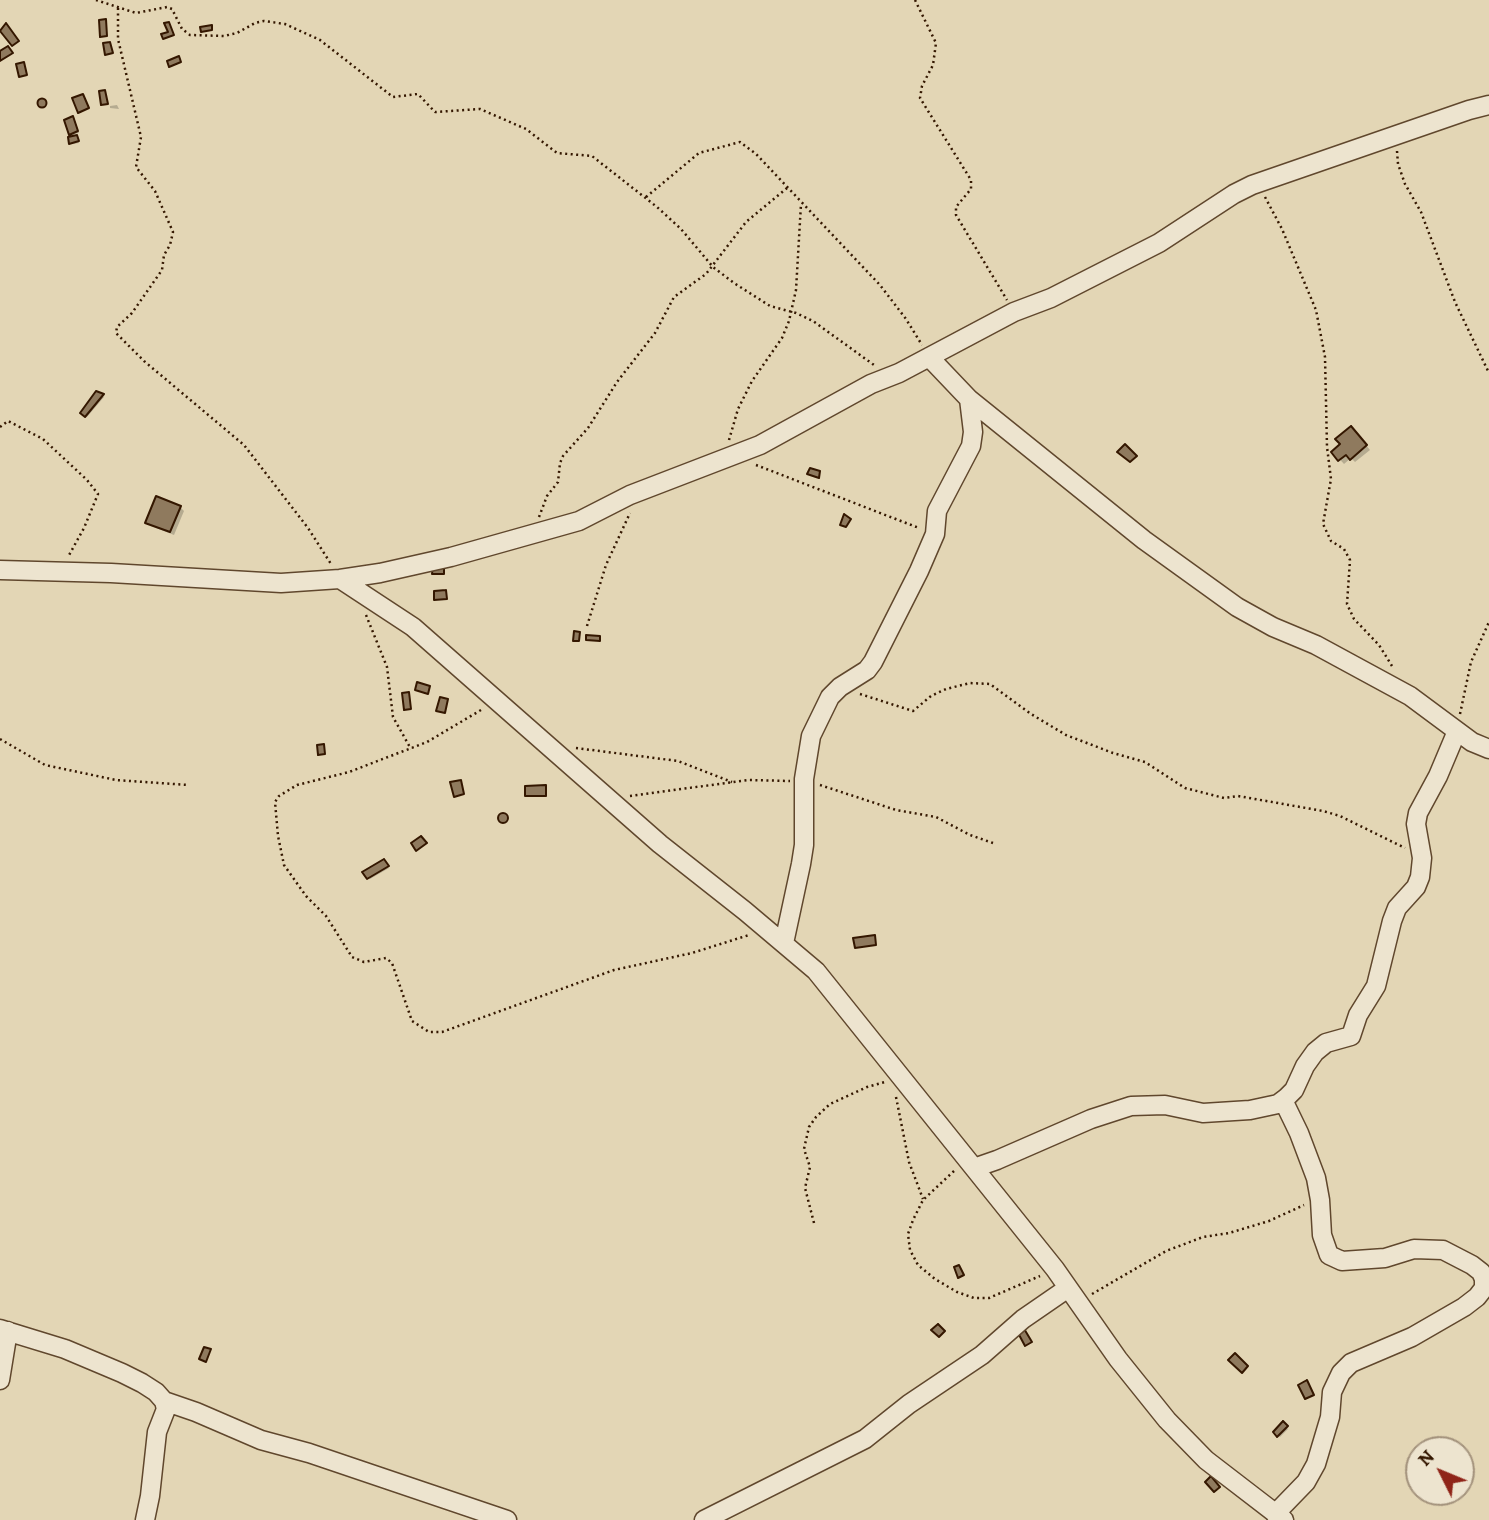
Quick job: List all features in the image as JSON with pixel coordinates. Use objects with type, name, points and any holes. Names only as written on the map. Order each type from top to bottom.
[{"type":"street","points":[[0,570],[281,583],[340,579],[451,557],[579,521],[630,495],[760,444],[871,384],[1159,243],[1234,194],[1489,105]]},
{"type":"street","points":[[929,357],[969,399],[1144,540],[1237,607],[1273,627],[1316,645],[1410,696],[1457,731],[1489,749]]},
{"type":"street","points":[[784,943],[804,845],[804,780],[811,736],[830,697],[840,687],[867,670],[873,662],[919,571],[935,534],[937,511],[971,446],[973,432],[969,399]]},
{"type":"street","points":[[340,579],[413,627],[660,844],[816,971],[895,1073],[1055,1269],[1118,1359],[1167,1420],[1206,1460],[1280,1517],[1316,1464],[1330,1417],[1332,1392],[1341,1373],[1351,1363],[1412,1337],[1446,1318],[1477,1297],[1483,1288],[1484,1279],[1481,1272],[1460,1257],[1443,1250],[1414,1249],[1376,1259],[1342,1261],[1333,1258],[1324,1245],[1320,1200],[1308,1154],[1283,1100]]},
{"type":"street","points":[[971,1164],[997,1160],[1091,1119],[1131,1106],[1165,1105],[1203,1113],[1250,1110],[1279,1104],[1294,1090],[1315,1052],[1326,1044],[1351,1036],[1357,1015],[1376,986],[1387,937],[1397,908],[1416,887],[1420,877],[1422,858],[1416,824],[1418,813],[1438,776],[1457,731]]},
{"type":"street","points":[[704,1520],[865,1439],[909,1404],[982,1354],[1023,1319],[1073,1295]]},
{"type":"street","points":[[0,1380],[4,1330],[65,1349],[122,1373],[156,1392],[164,1401],[166,1409],[157,1432],[145,1520]]},
{"type":"street","points":[[164,1401],[261,1440],[309,1453],[507,1520]]},
{"type":"path","points":[[96,0],[136,13],[167,7],[172,9],[182,29],[190,35],[224,36],[264,21],[285,24],[320,40],[393,97],[418,94],[435,112],[480,109],[526,129],[557,153],[592,156],[646,197],[681,229],[713,267],[755,298],[813,321],[889,377]]},
{"type":"path","points":[[915,0],[936,43],[933,65],[922,86],[920,98],[971,180],[971,189],[956,207],[956,215],[1014,312]]},
{"type":"path","points":[[118,8],[118,39],[141,136],[136,167],[155,191],[173,232],[164,255],[162,270],[132,313],[117,327],[116,332],[144,361],[244,445],[308,528],[340,579]]},
{"type":"path","points":[[1397,136],[1398,164],[1405,184],[1421,212],[1455,302],[1489,373]]},
{"type":"path","points":[[646,197],[699,153],[740,142],[756,154],[880,285],[906,319],[929,357]]},
{"type":"path","points":[[1258,184],[1282,229],[1316,310],[1325,356],[1327,447],[1331,479],[1323,524],[1331,541],[1344,549],[1350,560],[1348,604],[1354,619],[1378,645],[1392,667]]},
{"type":"path","points":[[535,533],[543,505],[558,482],[559,463],[588,428],[617,382],[655,333],[674,297],[695,285],[713,267],[751,217],[787,188]]},
{"type":"path","points":[[801,204],[796,290],[791,312],[782,338],[766,358],[738,409],[728,456],[887,513],[935,534]]},
{"type":"path","points":[[0,427],[8,421],[43,439],[87,480],[98,494],[84,528],[59,571]]},
{"type":"path","points":[[587,626],[606,565],[630,514]]},
{"type":"path","points":[[357,592],[387,667],[393,717],[411,749]]},
{"type":"path","points":[[1457,731],[1467,676],[1489,622]]},
{"type":"path","points":[[840,687],[913,711],[931,696],[946,689],[970,683],[990,684],[1031,714],[1066,734],[1113,753],[1145,762],[1185,788],[1224,798],[1238,796],[1267,803],[1311,808],[1340,816],[1380,834],[1422,858]]},
{"type":"path","points":[[496,701],[452,729],[411,749],[349,772],[297,785],[279,796],[275,802],[284,865],[306,896],[326,916],[352,957],[364,962],[386,958],[392,963],[412,1021],[429,1032],[442,1032],[614,971],[692,953],[744,935],[769,931]]},
{"type":"path","points":[[0,739],[31,760],[45,765],[116,780],[188,785]]},
{"type":"path","points":[[548,746],[678,761],[733,783]]},
{"type":"path","points":[[609,800],[733,783],[804,780],[896,810],[936,817],[970,835],[993,843]]},
{"type":"path","points":[[814,1223],[805,1188],[810,1167],[804,1149],[809,1127],[830,1104],[895,1073],[909,1162],[923,1200]]},
{"type":"path","points":[[971,1164],[940,1182],[923,1200],[908,1234],[910,1250],[918,1265],[957,1292],[974,1298],[989,1298],[1055,1269]]},
{"type":"path","points":[[1073,1295],[1166,1251],[1203,1237],[1243,1230],[1320,1200]]},
{"type":"building","points":[[106,19],[107,36],[100,37],[99,20]]},
{"type":"building","points":[[169,22],[174,35],[163,39],[161,34],[168,32],[164,23]]},
{"type":"building","points":[[6,23],[19,41],[12,46],[0,31]]},
{"type":"building","points":[[212,25],[212,30],[201,32],[200,27]]},
{"type":"building","points":[[110,42],[113,53],[105,55],[103,43]]},
{"type":"building","points":[[8,46],[13,53],[0,61],[0,51]]},
{"type":"building","points":[[179,56],[181,62],[169,67],[167,61]]},
{"type":"building","points":[[24,62],[27,75],[19,77],[16,64]]},
{"type":"building","points":[[105,90],[108,104],[101,105],[99,91]]},
{"type":"building","points":[[83,94],[89,108],[78,113],[72,98]]},
{"type":"building","points":[[42,99],[46,103],[42,107],[38,103]]},
{"type":"building","points":[[73,116],[78,131],[69,135],[64,120]]},
{"type":"building","points":[[77,135],[79,141],[69,144],[68,137]]},
{"type":"building","points":[[96,391],[104,394],[85,417],[80,413]]},
{"type":"building","points":[[1351,426],[1367,445],[1350,460],[1346,455],[1338,461],[1331,452],[1340,444],[1335,439]]},
{"type":"building","points":[[1125,444],[1137,456],[1130,462],[1117,452]]},
{"type":"building","points":[[810,468],[820,471],[819,478],[807,474]]},
{"type":"building","points":[[156,496],[181,506],[170,532],[145,523]]},
{"type":"building","points":[[844,514],[851,519],[846,527],[840,525]]},
{"type":"building","points":[[433,565],[444,565],[444,574],[432,574]]},
{"type":"building","points":[[446,590],[447,599],[434,600],[434,591]]},
{"type":"building","points":[[574,631],[580,632],[579,641],[573,641]]},
{"type":"building","points":[[586,635],[600,636],[600,641],[586,640]]},
{"type":"building","points":[[417,682],[430,686],[428,694],[415,690]]},
{"type":"building","points":[[409,692],[411,709],[404,710],[402,693]]},
{"type":"building","points":[[440,697],[448,699],[445,713],[436,711]]},
{"type":"building","points":[[324,744],[325,754],[318,755],[317,745]]},
{"type":"building","points":[[461,780],[464,794],[454,797],[450,782]]},
{"type":"building","points":[[546,785],[546,796],[525,796],[525,786]]},
{"type":"building","points":[[503,813],[508,818],[503,823],[498,818]]},
{"type":"building","points":[[421,836],[427,843],[416,851],[411,843]]},
{"type":"building","points":[[384,859],[389,866],[367,879],[362,872]]},
{"type":"building","points":[[875,935],[876,945],[855,948],[853,938]]},
{"type":"building","points":[[959,1265],[964,1275],[958,1278],[954,1267]]},
{"type":"building","points":[[938,1324],[945,1331],[939,1337],[931,1330]]},
{"type":"building","points":[[1023,1327],[1032,1342],[1025,1346],[1017,1331]]},
{"type":"building","points":[[204,1347],[211,1349],[206,1362],[199,1359]]},
{"type":"building","points":[[1235,1353],[1248,1366],[1242,1373],[1228,1360]]},
{"type":"building","points":[[1307,1380],[1314,1395],[1305,1399],[1298,1385]]},
{"type":"building","points":[[1283,1421],[1288,1426],[1277,1437],[1273,1432]]},
{"type":"building","points":[[1211,1476],[1220,1487],[1214,1492],[1205,1482]]}]
